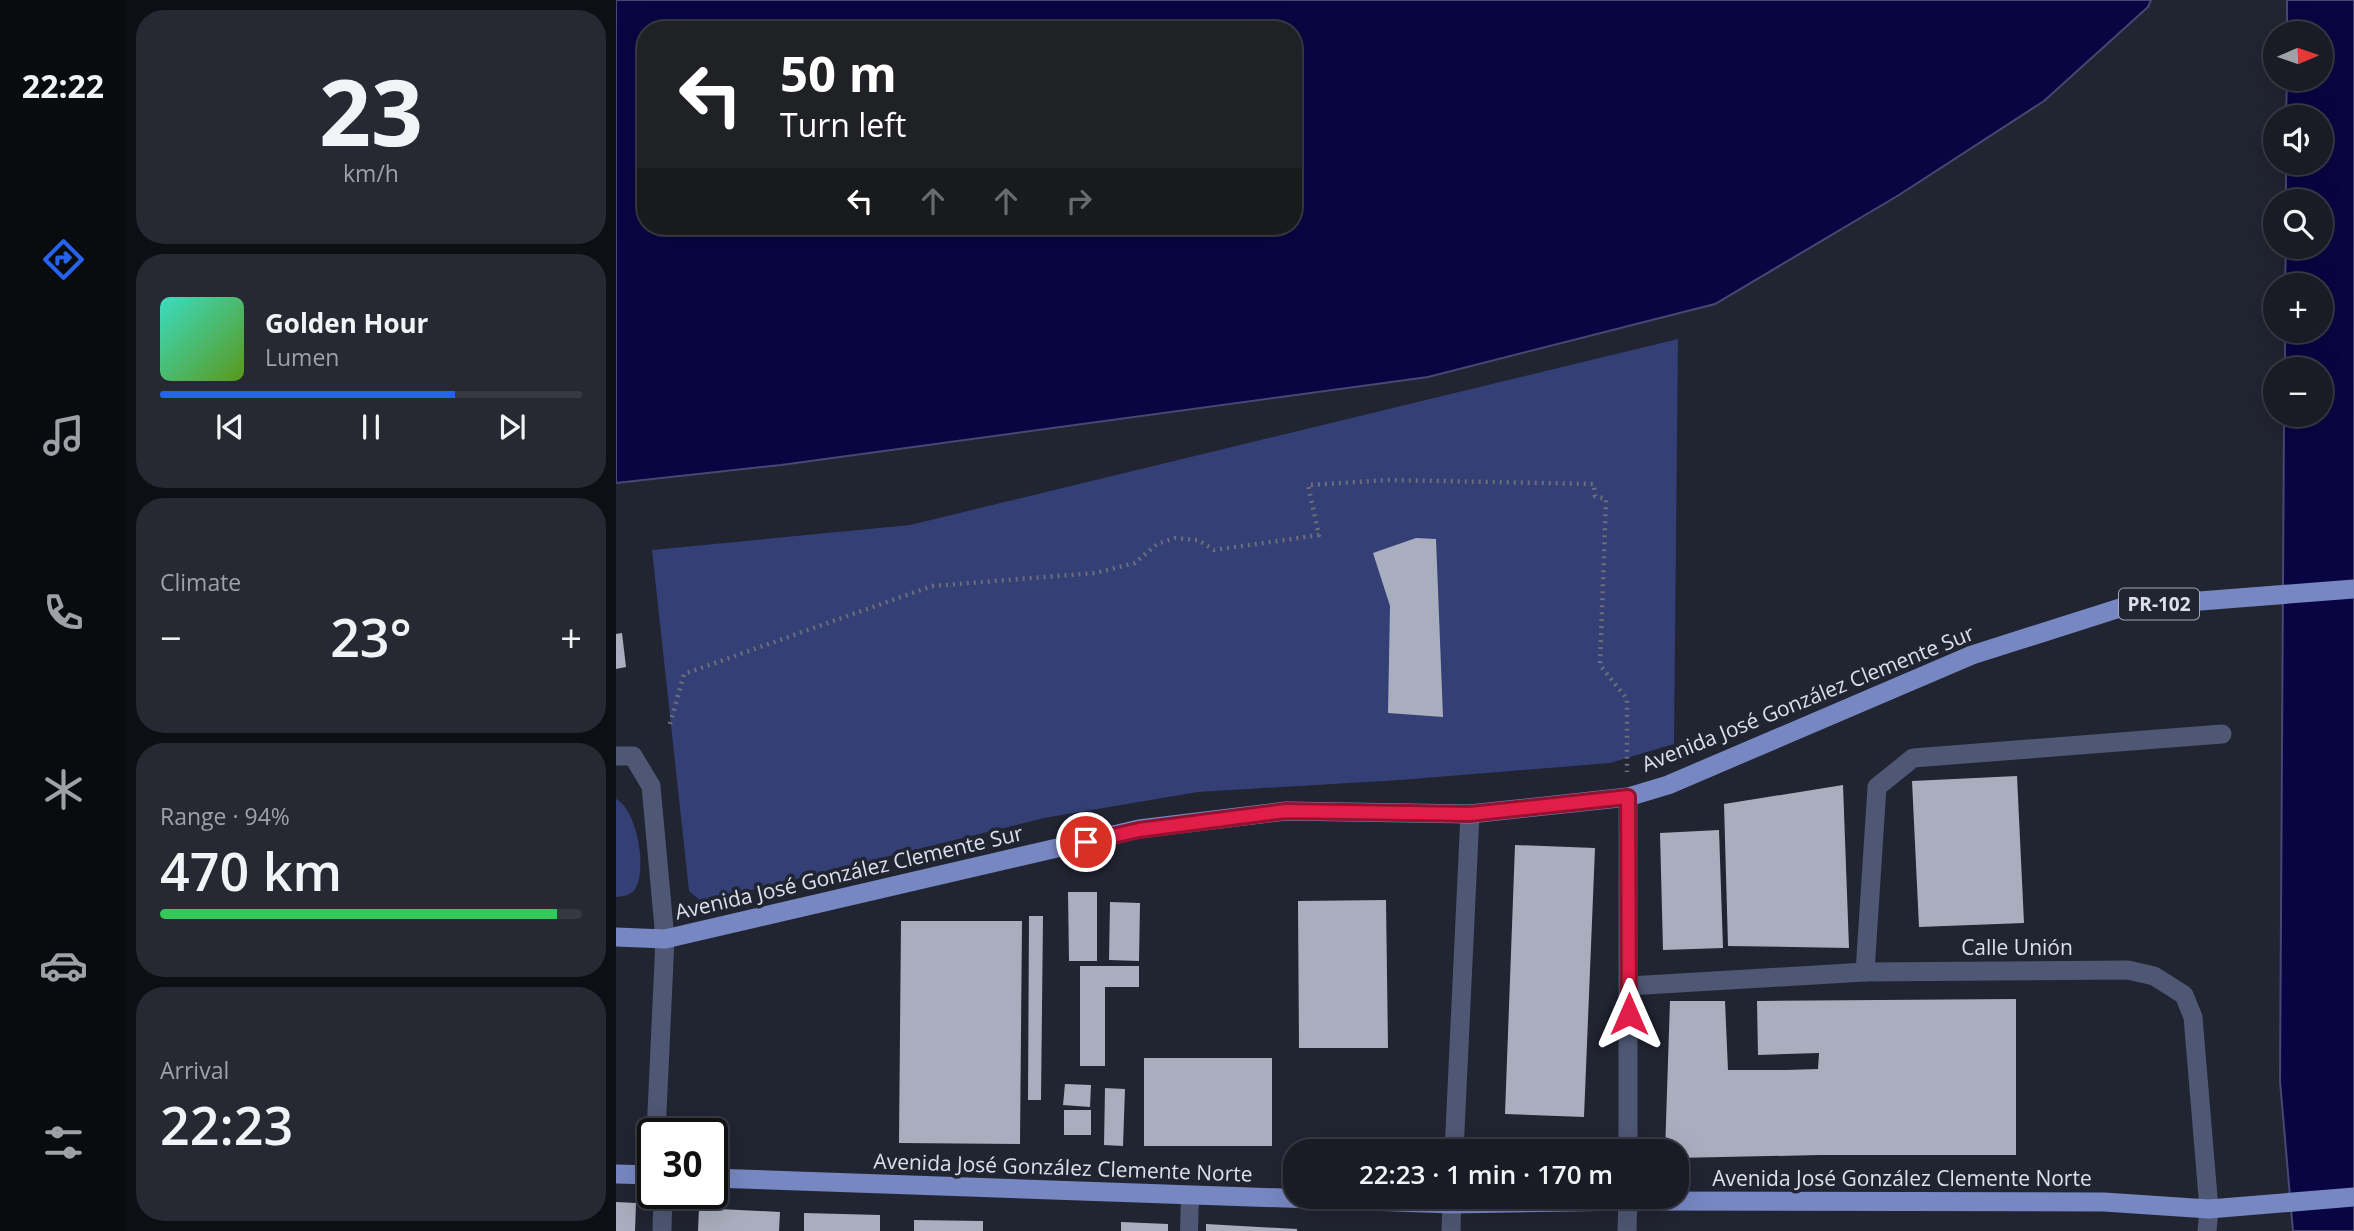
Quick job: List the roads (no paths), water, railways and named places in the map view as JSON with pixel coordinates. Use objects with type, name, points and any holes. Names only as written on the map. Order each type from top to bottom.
[{"type":"main road","name":"Avenida José González Clemente Sur","points":[[616,937],[665,939],[1139,830],[1286,811],[1470,814],[1628,797],[1668,785],[1972,654],[2123,607],[2354,589]]},
{"type":"main road","points":[[616,1174],[637,1175]]},
{"type":"main road","name":"Avenida José González Clemente Norte","points":[[728,1179],[1283,1197]]},
{"type":"main road","name":"Avenida José González Clemente Norte","points":[[1689,1199],[2104,1202],[2209,1209],[2354,1197]]},
{"type":"street","points":[[1865,972],[1877,787],[1913,758],[2222,734]]},
{"type":"street","points":[[625,756],[651,786],[665,939],[657,1118]]},
{"type":"street","points":[[1628,797],[1628,1139]]},
{"type":"street","points":[[1455,1139],[1470,814]]},
{"type":"street","name":"Calle Unión","points":[[1629,986],[1865,972],[2128,970],[2154,976],[2184,995],[2193,1017],[2209,1209],[2207,1231]]},
{"type":"street","points":[[662,1231],[663,1209]]},
{"type":"street","points":[[1451,1231],[1452,1209]]},
{"type":"street","points":[[1627,1231],[1628,1209]]},
{"type":"lane","points":[[1189,1231],[1190,1195]]}]
